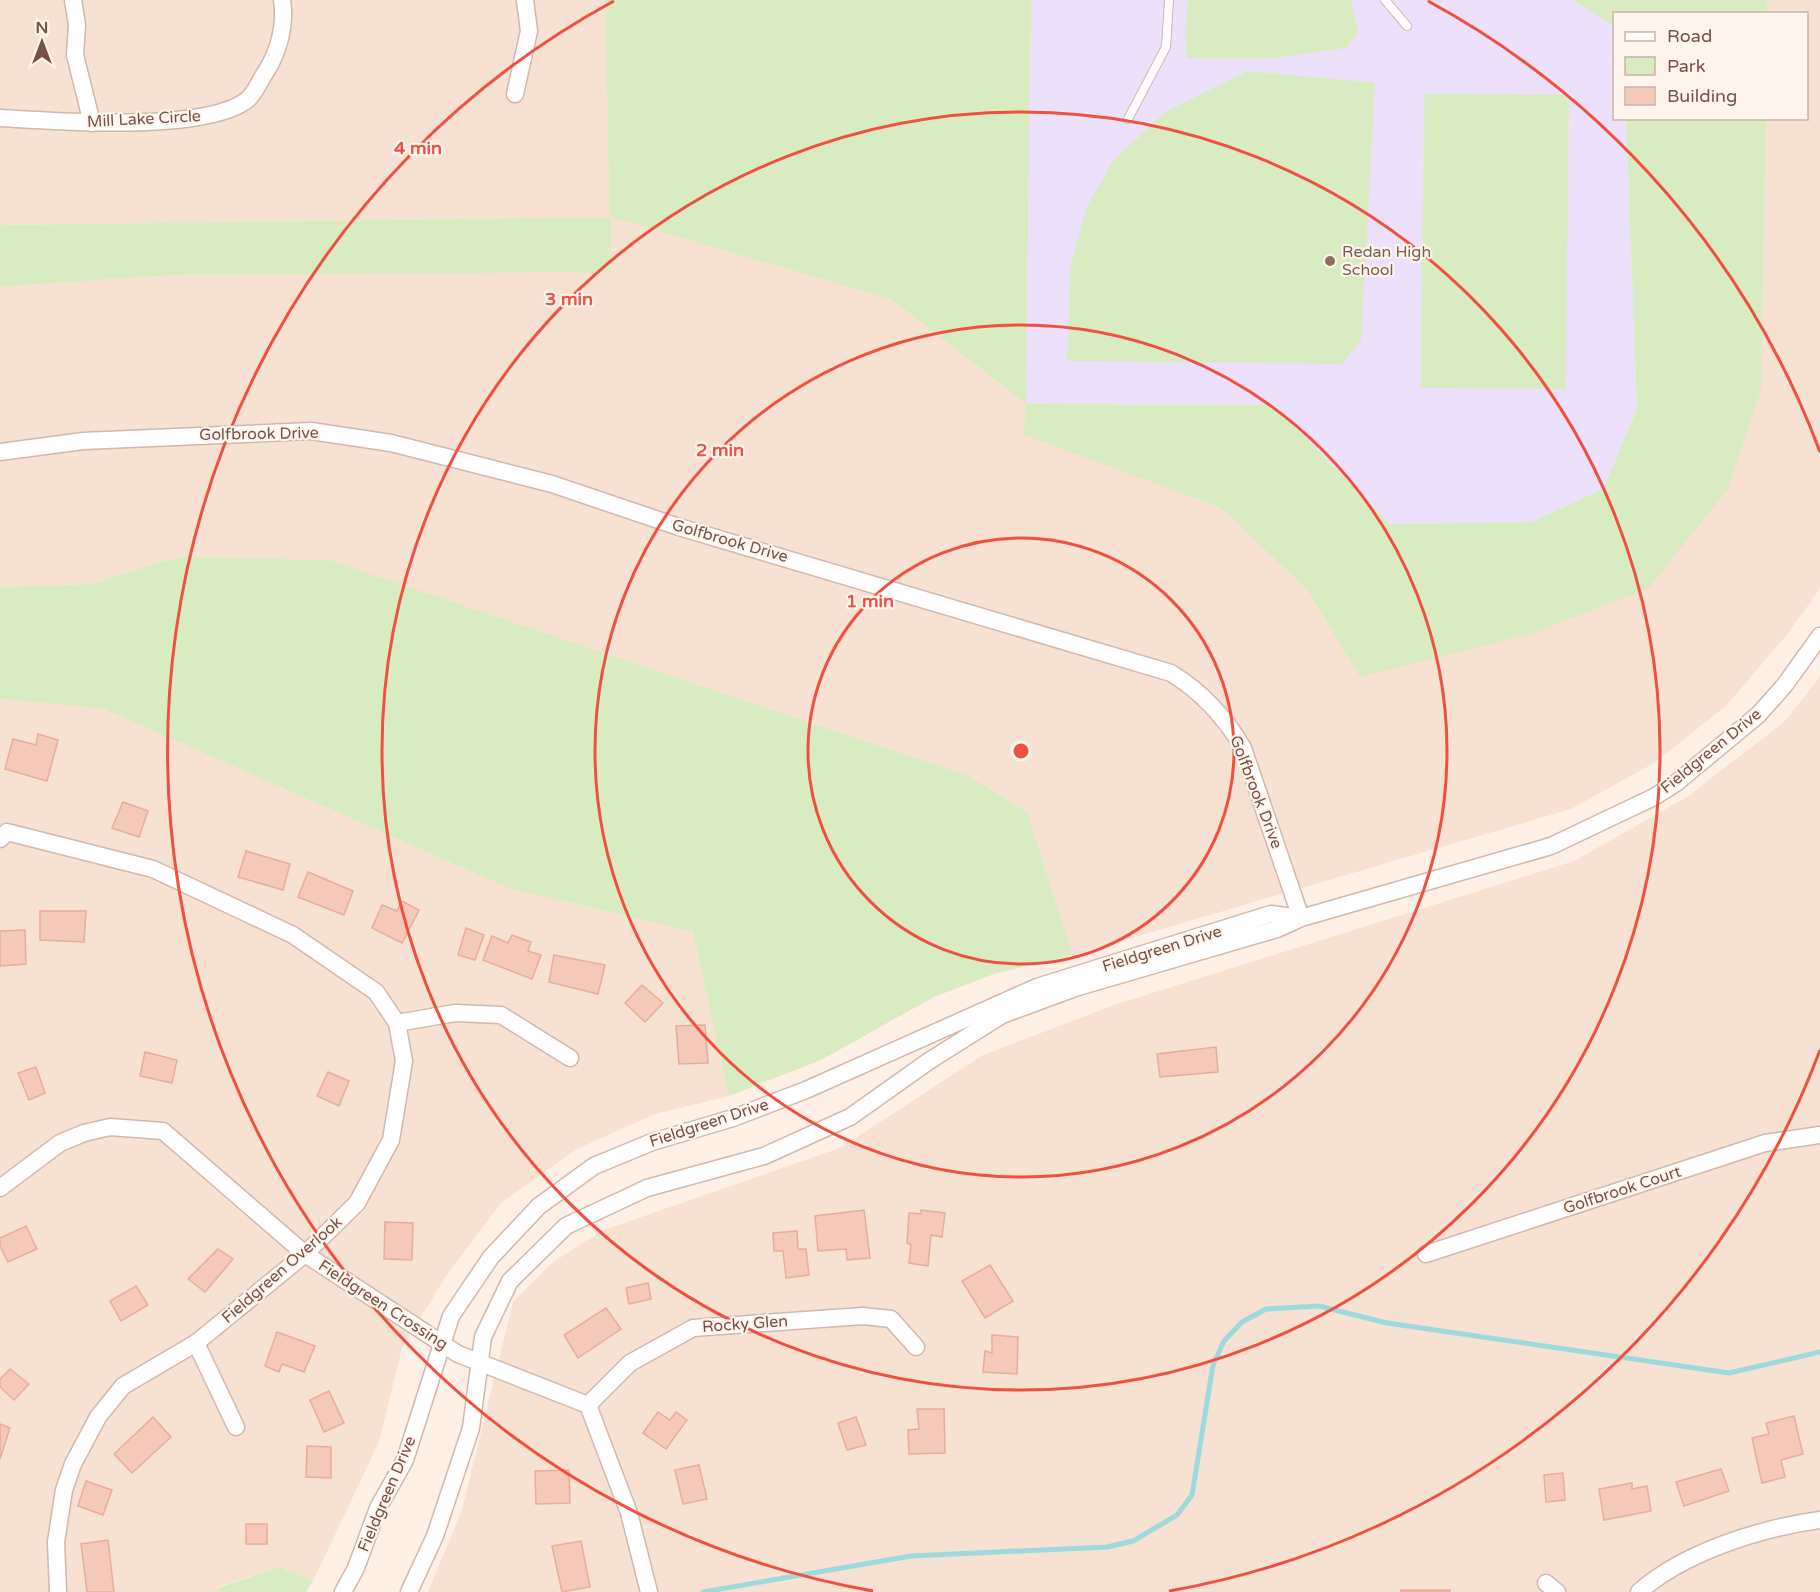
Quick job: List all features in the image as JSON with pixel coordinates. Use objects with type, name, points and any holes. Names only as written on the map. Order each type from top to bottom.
[{"type":"street","points":[[73,0],[77,25],[75,54],[92,123]]},
{"type":"street","name":"Mill Lake Circle","points":[[0,118],[92,123],[204,118],[248,100],[275,57],[282,31],[282,0]]},
{"type":"street","points":[[515,94],[529,31],[525,0]]},
{"type":"street","name":"Golfbrook Drive","points":[[0,452],[83,441],[311,431],[391,443],[552,484],[679,527],[1171,673],[1194,687],[1230,725],[1243,748],[1301,918]]},
{"type":"street","name":"Fieldgreen Drive","points":[[409,1592],[435,1536],[471,1428],[478,1361],[483,1337],[510,1281],[566,1226],[647,1188],[764,1156],[850,1117],[929,1061],[1002,1015],[1074,988],[1277,929],[1301,918],[1551,846],[1614,819],[1676,783],[1758,715],[1817,646]]},
{"type":"street","name":"Fieldgreen Overlook","points":[[0,839],[7,832],[153,869],[293,935],[376,992],[397,1023],[404,1061],[391,1140],[357,1203],[305,1254],[196,1343],[123,1386],[98,1417],[73,1464],[64,1490],[56,1542],[58,1592]]},
{"type":"street","name":"Fieldgreen Drive","points":[[343,1592],[356,1568],[378,1508],[405,1460],[451,1316],[491,1257],[539,1206],[594,1166],[652,1142],[733,1118],[806,1090],[1038,987],[1271,914],[1301,918]]},
{"type":"street","points":[[397,1023],[455,1013],[501,1015],[570,1058]]},
{"type":"street","name":"Fieldgreen Crossing","points":[[0,1188],[60,1143],[84,1133],[110,1127],[163,1131],[305,1254],[458,1354],[588,1405]]},
{"type":"street","name":"Golfbrook Court","points":[[1426,1254],[1765,1143],[1820,1136]]},
{"type":"street","name":"Rocky Glen","points":[[588,1405],[630,1363],[693,1328],[863,1316],[891,1319],[916,1347]]},
{"type":"street","points":[[196,1343],[236,1427]]},
{"type":"street","points":[[588,1405],[629,1513],[649,1592]]},
{"type":"street","points":[[1639,1592],[1659,1574],[1759,1531],[1820,1520]]},
{"type":"lane","points":[[1128,119],[1166,47],[1169,0]]},
{"type":"lane","points":[[1385,0],[1407,26]]},
{"type":"shaded area","points":[[0,0],[605,0],[611,217],[892,300],[1026,404],[1025,435],[1221,508],[1308,591],[1360,676],[1761,391],[1766,120],[1808,120],[1808,12],[1767,12],[1768,0],[1820,0],[1820,589],[1785,637],[1726,706],[1654,763],[1571,809],[1073,955],[1027,813],[178,557],[90,584],[0,587],[0,287],[175,275],[611,271],[610,217],[0,225]]},
{"type":"shaded area","name":"Redan High School","points":[[1031,0],[1573,0],[1613,25],[1613,120],[1626,120],[1637,409],[1603,489],[1531,522],[1390,524],[1273,405],[1026,404]]},
{"type":"shaded area","points":[[1820,677],[1820,1592],[428,1592],[462,1510],[513,1302],[552,1263],[601,1231],[840,1148],[983,1055],[1114,1005],[1574,861],[1687,797],[1784,722]]},
{"type":"shaded area","points":[[0,699],[104,709],[508,888],[693,932],[729,1096],[655,1114],[577,1149],[502,1202],[448,1273],[402,1348],[379,1442],[313,1581],[279,1567],[218,1587],[217,1592],[0,1592]]},
{"type":"green space","points":[[605,0],[1031,0],[1026,404],[892,300],[611,217],[611,272],[175,275],[0,287],[0,225],[610,217]]},
{"type":"green space","points":[[1188,0],[1351,0],[1358,32],[1346,48],[1274,58],[1187,58],[1185,31]]},
{"type":"green space","points":[[1573,0],[1768,0],[1767,12],[1613,12],[1613,25]]},
{"type":"green space","points":[[1248,71],[1375,83],[1361,341],[1342,364],[1067,361],[1071,264],[1087,206],[1113,161],[1165,112]]},
{"type":"green space","points":[[1424,94],[1569,95],[1566,389],[1421,388]]},
{"type":"green space","points":[[1626,120],[1766,120],[1761,391],[1728,489],[1649,588],[1536,632],[1360,677],[1308,591],[1221,508],[1024,435],[1026,404],[1273,405],[1390,524],[1531,522],[1603,489],[1637,409]]},
{"type":"green space","points":[[178,557],[328,560],[968,776],[1027,812],[1073,955],[994,974],[934,997],[821,1060],[729,1096],[693,932],[508,888],[104,709],[0,699],[0,587],[90,584]]},
{"type":"green space","points":[[279,1567],[313,1581],[306,1592],[217,1592],[218,1588]]},
{"type":"building","points":[[38,734],[58,740],[47,781],[5,769],[13,739],[36,745]]},
{"type":"building","points":[[123,802],[148,811],[139,837],[112,828]]},
{"type":"building","points":[[246,851],[290,864],[283,890],[238,877]]},
{"type":"building","points":[[308,872],[353,891],[344,915],[298,897]]},
{"type":"building","points":[[402,901],[419,910],[402,943],[372,928],[382,905],[397,911]]},
{"type":"building","points":[[40,911],[86,911],[84,942],[40,940]]},
{"type":"building","points":[[466,928],[484,935],[475,960],[458,955]]},
{"type":"building","points":[[25,930],[26,964],[0,966],[0,931]]},
{"type":"building","points":[[512,935],[531,942],[528,951],[541,955],[532,979],[483,960],[492,936],[508,943]]},
{"type":"building","points":[[554,955],[605,965],[598,994],[549,982]]},
{"type":"building","points":[[642,985],[663,1003],[645,1022],[625,1003]]},
{"type":"building","points":[[705,1025],[708,1063],[679,1064],[676,1026]]},
{"type":"building","points":[[1216,1047],[1218,1072],[1160,1077],[1157,1054]]},
{"type":"building","points":[[145,1052],[177,1060],[172,1083],[140,1076]]},
{"type":"building","points":[[36,1067],[45,1093],[29,1100],[18,1073]]},
{"type":"building","points":[[328,1072],[349,1081],[339,1106],[317,1096]]},
{"type":"building","points":[[864,1210],[870,1258],[847,1260],[846,1249],[818,1251],[815,1216]]},
{"type":"building","points":[[921,1210],[945,1213],[942,1237],[931,1235],[928,1266],[909,1263],[911,1245],[907,1243],[909,1213],[921,1214]]},
{"type":"building","points":[[385,1222],[413,1223],[412,1260],[384,1259]]},
{"type":"building","points":[[26,1226],[37,1249],[8,1262],[0,1246],[0,1238]]},
{"type":"building","points":[[797,1231],[798,1249],[806,1249],[809,1275],[786,1278],[783,1251],[774,1251],[773,1233]]},
{"type":"building","points":[[218,1249],[233,1259],[205,1292],[188,1279]]},
{"type":"building","points":[[990,1265],[1013,1301],[985,1318],[962,1281]]},
{"type":"building","points":[[648,1283],[651,1299],[629,1304],[626,1288]]},
{"type":"building","points":[[136,1286],[148,1305],[121,1321],[110,1301]]},
{"type":"building","points":[[606,1308],[621,1329],[578,1358],[564,1335]]},
{"type":"building","points":[[277,1332],[315,1346],[304,1372],[282,1364],[279,1372],[265,1366]]},
{"type":"building","points":[[992,1335],[1018,1337],[1017,1374],[983,1372],[985,1351],[992,1353]]},
{"type":"building","points":[[10,1369],[29,1384],[14,1400],[0,1387],[0,1379]]},
{"type":"building","points":[[329,1391],[344,1423],[324,1432],[310,1400]]},
{"type":"building","points":[[917,1409],[944,1409],[945,1453],[909,1454],[908,1430],[919,1429]]},
{"type":"building","points":[[658,1412],[670,1420],[676,1412],[687,1420],[666,1449],[643,1433]]},
{"type":"building","points":[[1794,1416],[1803,1454],[1781,1460],[1785,1477],[1762,1483],[1752,1438],[1769,1434],[1766,1423]]},
{"type":"building","points":[[153,1417],[171,1437],[132,1473],[114,1454]]},
{"type":"building","points":[[856,1417],[866,1445],[847,1450],[838,1423]]},
{"type":"building","points":[[0,1424],[10,1428],[0,1459]]},
{"type":"building","points":[[307,1446],[331,1447],[331,1478],[306,1477]]},
{"type":"building","points":[[699,1465],[707,1499],[683,1504],[675,1470]]},
{"type":"building","points":[[1721,1469],[1729,1491],[1684,1506],[1676,1482]]},
{"type":"building","points":[[569,1470],[570,1503],[536,1504],[535,1471]]},
{"type":"building","points":[[1563,1473],[1565,1500],[1546,1502],[1544,1475]]},
{"type":"building","points":[[86,1481],[112,1490],[103,1515],[78,1506]]},
{"type":"building","points":[[1632,1483],[1632,1489],[1647,1486],[1651,1511],[1604,1520],[1599,1489]]},
{"type":"building","points":[[246,1524],[267,1524],[267,1544],[246,1544]]},
{"type":"building","points":[[108,1540],[114,1592],[87,1592],[81,1544]]},
{"type":"building","points":[[581,1541],[590,1587],[562,1592],[552,1546]]},
{"type":"building","points":[[1401,1590],[1450,1590],[1450,1592],[1401,1592]]},
{"type":"waterway","points":[[703,1592],[911,1556],[1107,1547],[1133,1541],[1177,1515],[1192,1495],[1213,1365],[1224,1341],[1242,1322],[1266,1309],[1319,1306],[1387,1323],[1729,1373],[1820,1352]]},
{"type":"place","name":"Redan High School","points":[[1330,261]]}]
